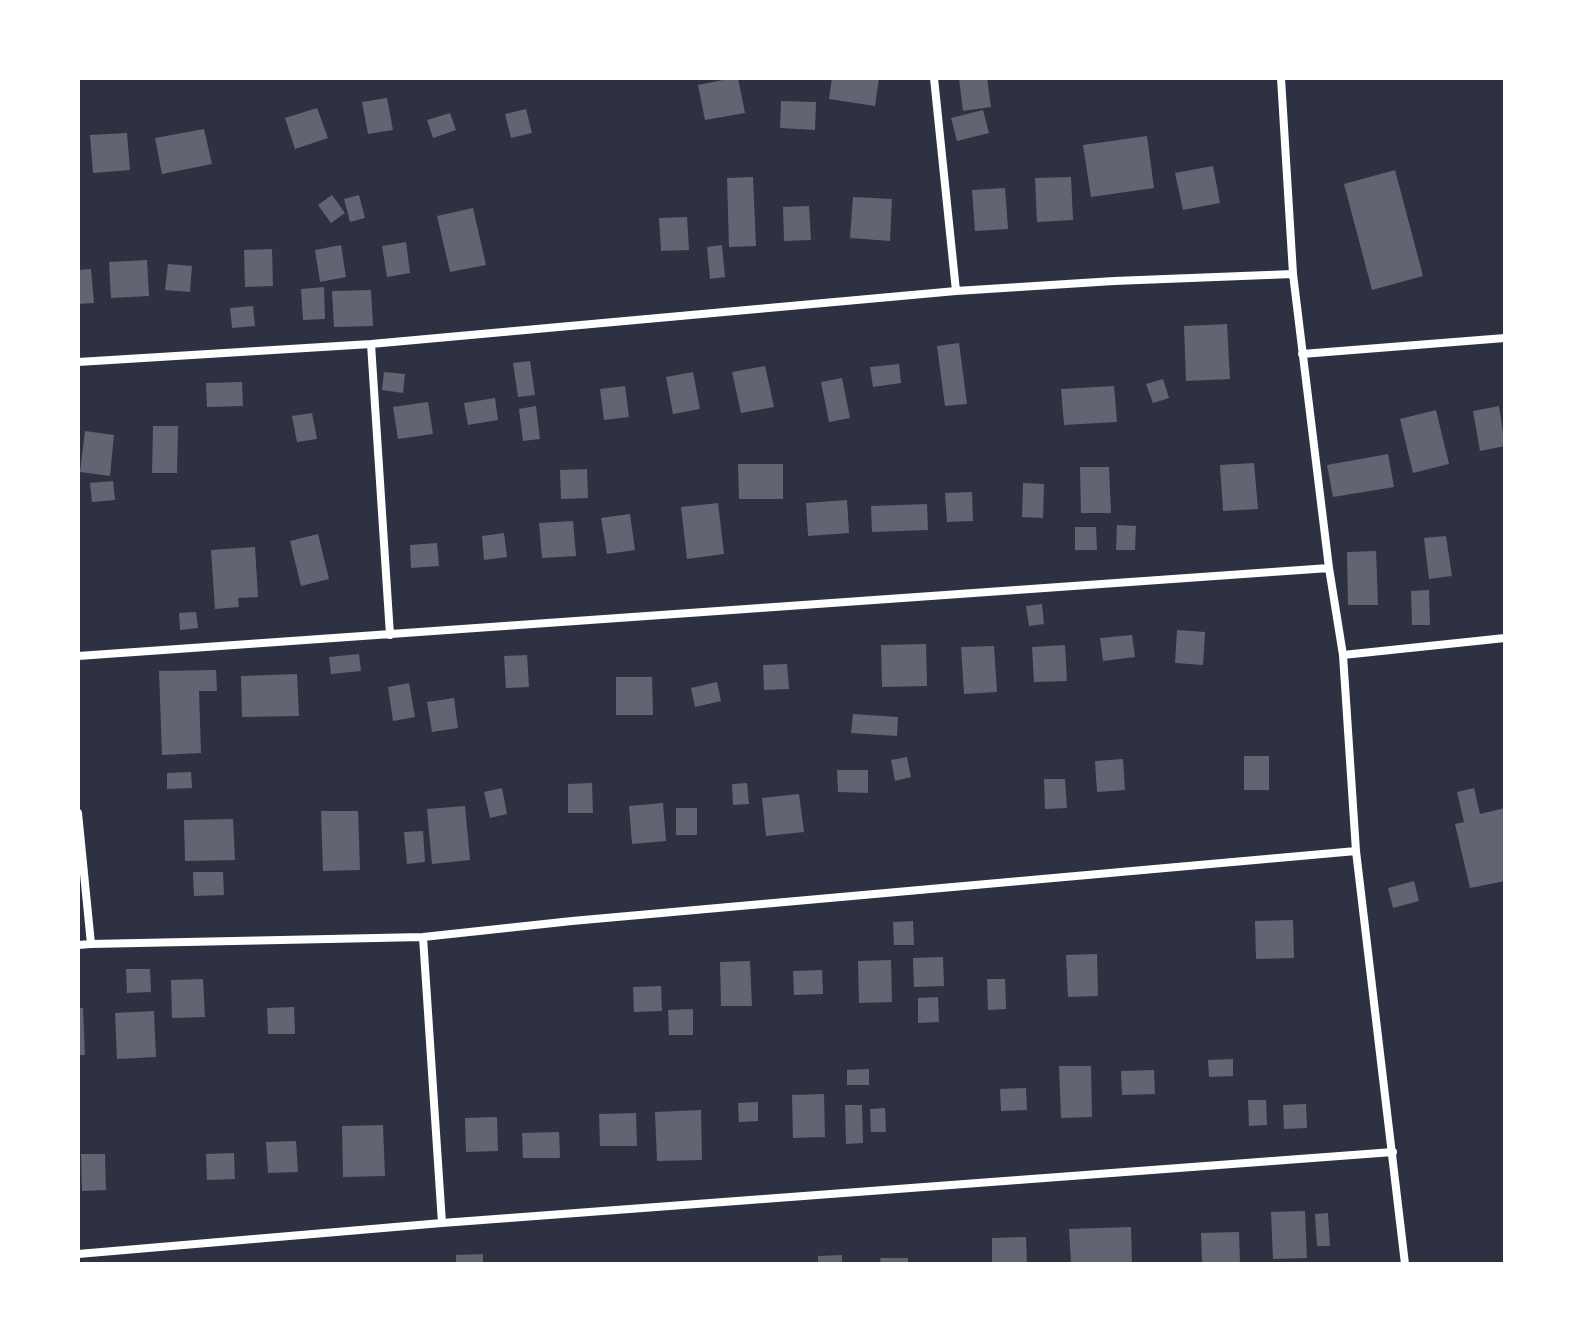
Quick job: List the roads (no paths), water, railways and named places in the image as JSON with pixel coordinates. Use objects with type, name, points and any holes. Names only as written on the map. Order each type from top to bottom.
[{"type":"street","points":[[934,78],[956,291]]},
{"type":"street","points":[[1281,78],[1293,274],[1329,568],[1343,655],[1356,851],[1405,1264]]},
{"type":"street","points":[[78,362],[371,344],[956,291],[1293,274]]},
{"type":"street","points":[[1302,354],[1505,338]]},
{"type":"street","points":[[371,344],[390,635]]},
{"type":"street","points":[[78,656],[1329,568]]},
{"type":"street","points":[[1343,655],[1505,638]]},
{"type":"street","points":[[78,813],[91,944]]},
{"type":"street","points":[[78,945],[423,937],[1356,851]]},
{"type":"street","points":[[423,937],[442,1223]]},
{"type":"street","points":[[78,1254],[442,1223],[1393,1152]]},
{"type":"street","points":[[108,1252],[109,1264]]}]
